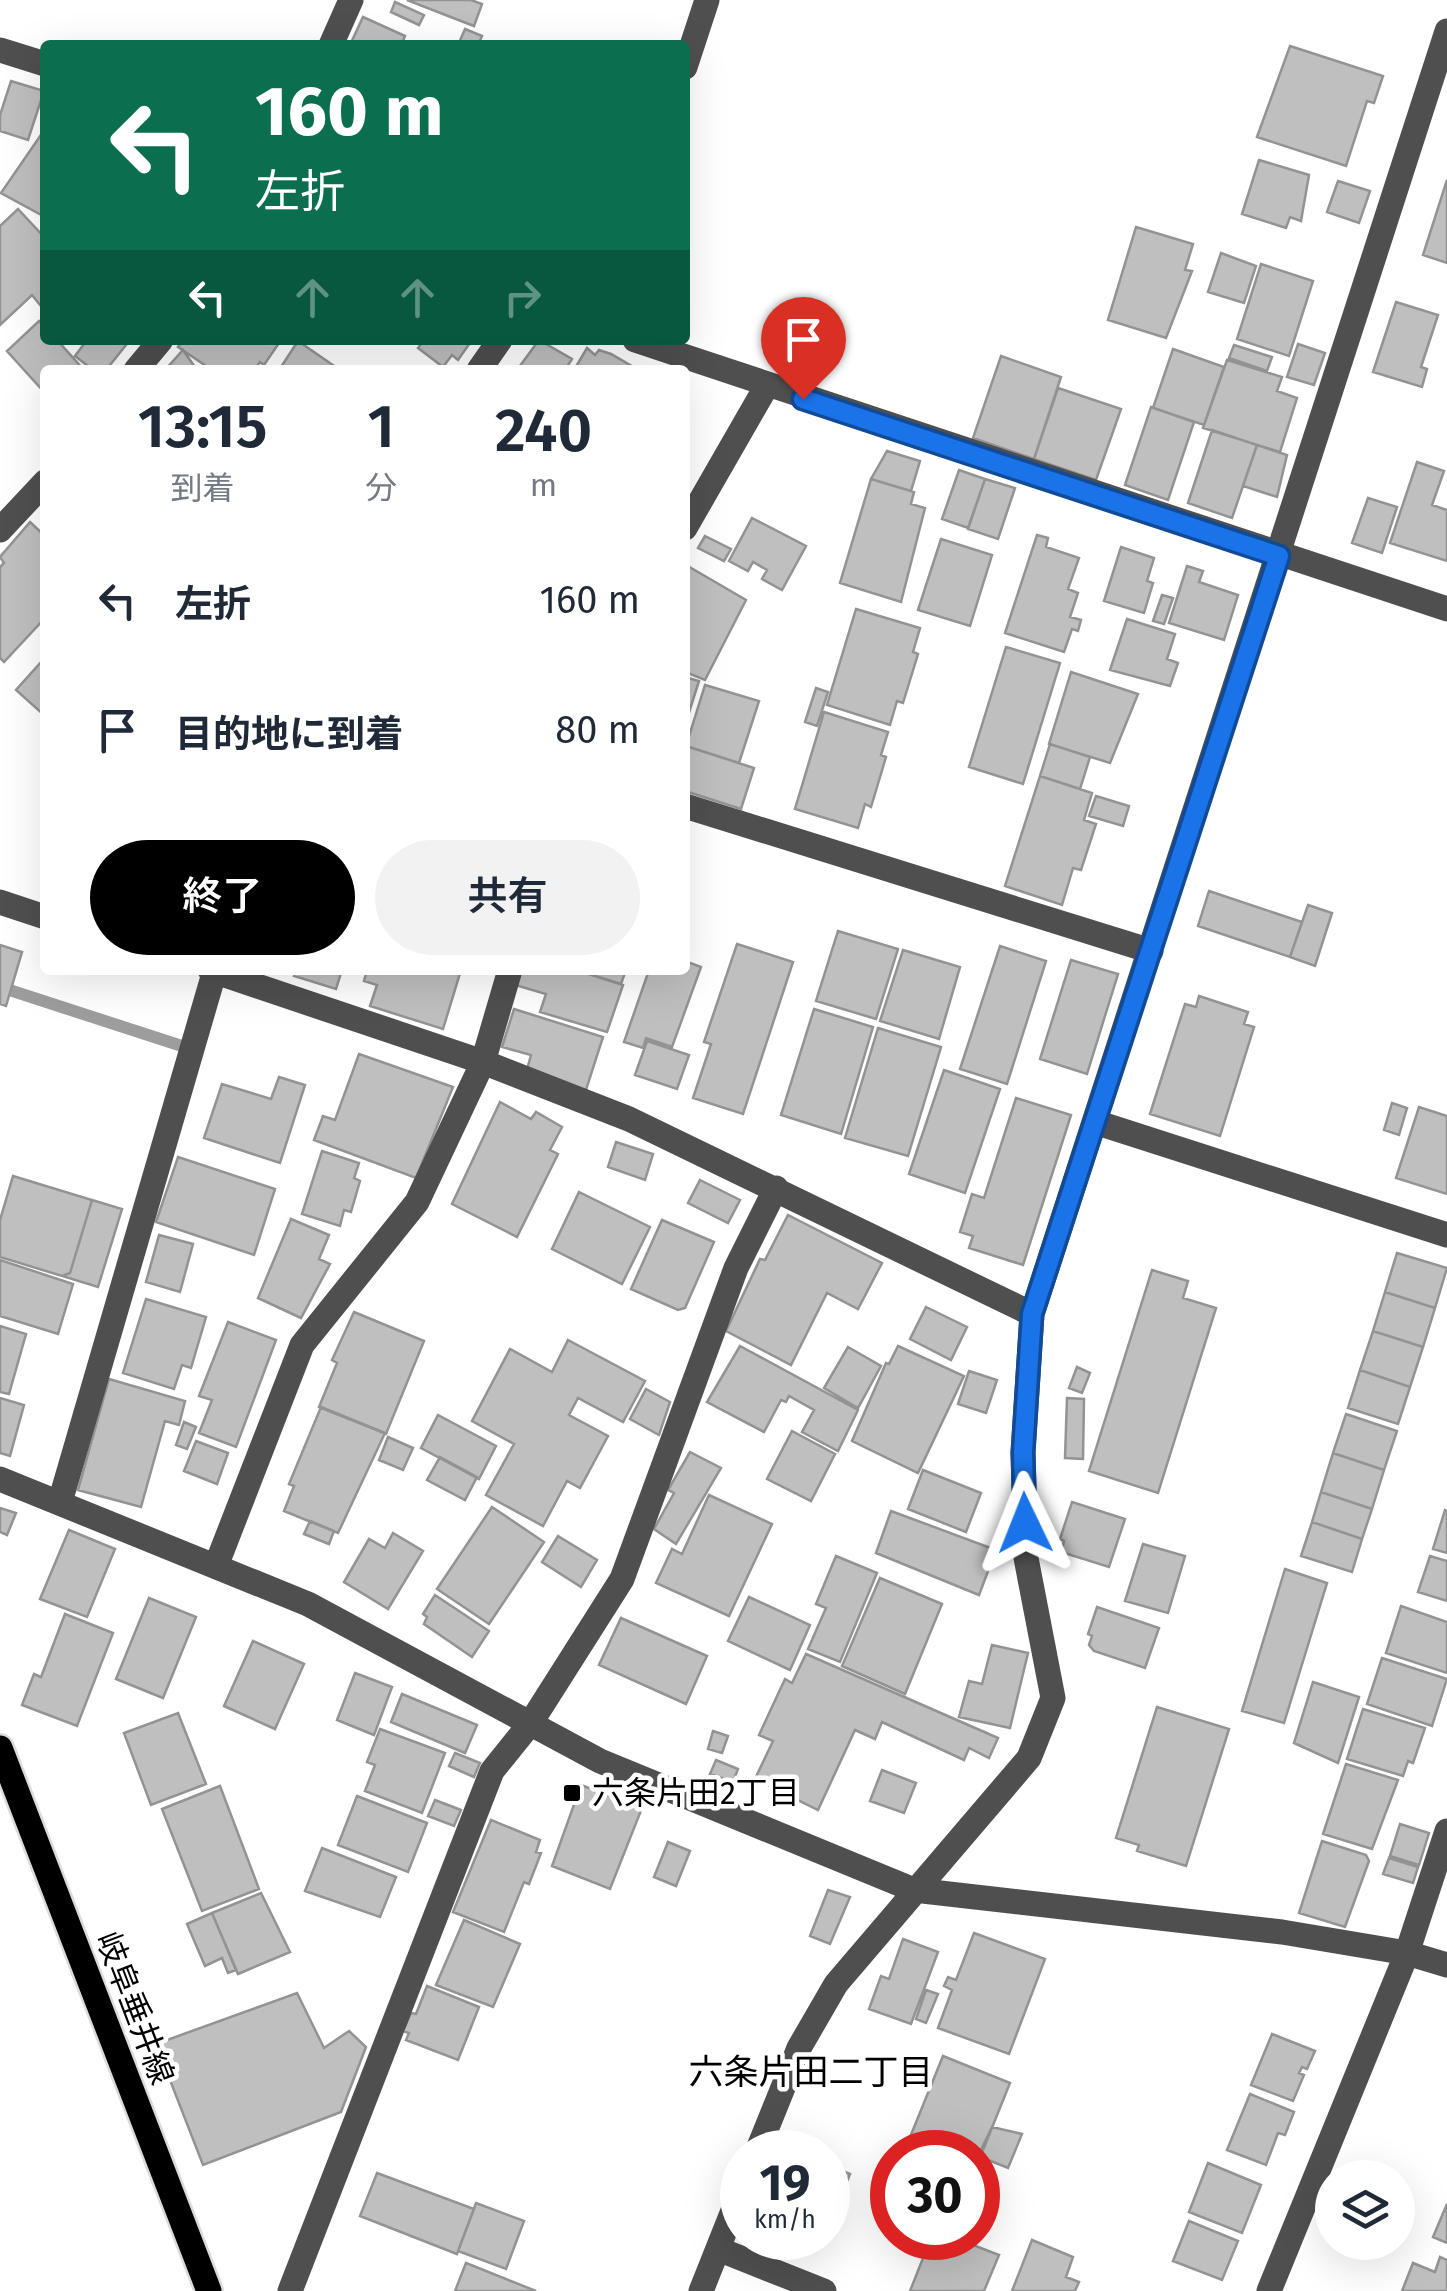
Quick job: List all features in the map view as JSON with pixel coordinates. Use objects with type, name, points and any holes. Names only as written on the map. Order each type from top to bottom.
[{"type":"main road","name":"岐阜垂井線","points":[[0,1748],[209,2291]]},
{"type":"street","points":[[333,40],[350,0]]},
{"type":"street","points":[[690,52],[708,0]]},
{"type":"street","points":[[766,2130],[799,2048],[836,1984],[1029,1758],[1053,1698],[1026,1558],[1023,1452],[1032,1314],[1447,32]]},
{"type":"street","points":[[0,50],[40,62]]},
{"type":"street","points":[[140,365],[157,345]]},
{"type":"street","points":[[649,345],[766,387],[1447,609]]},
{"type":"street","points":[[690,519],[766,387]]},
{"type":"street","points":[[0,530],[40,487]]},
{"type":"street","points":[[690,808],[1151,951]]},
{"type":"street","points":[[0,902],[40,915]]},
{"type":"street","points":[[60,1502],[212,975]]},
{"type":"street","points":[[228,975],[483,1062],[629,1119],[1032,1314]]},
{"type":"street","points":[[216,1566],[302,1345],[417,1202],[483,1062],[509,975]]},
{"type":"street","points":[[1096,1122],[1447,1235]]},
{"type":"street","points":[[290,2291],[492,1771],[530,1724],[622,1579],[736,1268],[776,1188]]},
{"type":"street","points":[[0,1480],[308,1604],[600,1761],[914,1890],[1282,1932],[1407,1953],[1447,1965]]},
{"type":"street","points":[[1270,2291],[1407,1953],[1447,1831]]},
{"type":"street","points":[[701,2291],[720,2243]]},
{"type":"street","points":[[718,2248],[824,2291]]},
{"type":"building","points":[[407,0],[471,0],[482,4],[474,26]]},
{"type":"building","points":[[395,2],[424,15],[419,25],[391,12]]},
{"type":"building","points":[[363,17],[405,36],[403,40],[352,40]]},
{"type":"building","points":[[465,29],[482,36],[480,40],[460,40]]},
{"type":"building","points":[[1290,46],[1383,76],[1374,103],[1367,101],[1346,166],[1257,137]]},
{"type":"building","points":[[11,81],[40,90],[40,103],[28,140],[0,131],[0,115]]},
{"type":"building","points":[[40,136],[40,214],[1,193]]},
{"type":"building","points":[[1259,160],[1309,175],[1301,221],[1290,217],[1286,228],[1242,214]]},
{"type":"building","points":[[1447,180],[1447,263],[1423,255]]},
{"type":"building","points":[[1338,181],[1370,191],[1359,223],[1327,212]]},
{"type":"building","points":[[18,209],[40,233],[40,305],[32,295],[0,325],[0,226]]},
{"type":"building","points":[[1136,227],[1193,244],[1185,270],[1192,271],[1166,338],[1108,320]]},
{"type":"building","points":[[1221,253],[1256,266],[1244,303],[1208,292]]},
{"type":"building","points":[[1261,264],[1313,281],[1289,356],[1237,339]]},
{"type":"building","points":[[1396,302],[1438,315],[1421,367],[1427,369],[1422,387],[1373,372]]},
{"type":"building","points":[[39,321],[40,345],[62,345],[80,365],[40,365],[40,387],[7,351]]},
{"type":"building","points":[[1298,344],[1325,353],[1314,385],[1287,377]]},
{"type":"building","points":[[83,345],[126,345],[110,365],[87,365],[75,356]]},
{"type":"building","points":[[278,345],[264,365],[205,365],[178,347]]},
{"type":"building","points":[[295,345],[304,345],[333,365],[282,365]]},
{"type":"building","points":[[468,345],[458,360],[452,355],[444,365],[418,348]]},
{"type":"building","points":[[535,345],[548,345],[572,359],[568,365],[521,365]]},
{"type":"building","points":[[1234,345],[1272,357],[1267,371],[1229,358]]},
{"type":"building","points":[[587,348],[595,355],[599,350],[630,365],[577,365]]},
{"type":"building","points":[[1173,349],[1224,367],[1204,425],[1153,408]]},
{"type":"building","points":[[183,350],[194,365],[170,365]]},
{"type":"building","points":[[1001,356],[1061,377],[1034,459],[973,438]]},
{"type":"building","points":[[1227,360],[1282,377],[1277,391],[1297,398],[1280,452],[1203,428]]},
{"type":"building","points":[[1058,388],[1121,409],[1096,480],[1034,459]]},
{"type":"building","points":[[1151,407],[1194,422],[1168,500],[1125,485]]},
{"type":"building","points":[[1212,430],[1257,445],[1232,518],[1188,503]]},
{"type":"building","points":[[1257,445],[1287,455],[1277,497],[1243,486]]},
{"type":"building","points":[[887,451],[920,461],[911,491],[871,479]]},
{"type":"building","points":[[1417,462],[1444,471],[1432,505],[1447,510],[1447,561],[1390,543]]},
{"type":"building","points":[[959,470],[985,479],[968,528],[942,519]]},
{"type":"building","points":[[871,479],[914,492],[911,504],[925,508],[901,602],[840,583]]},
{"type":"building","points":[[985,479],[1015,488],[998,539],[968,529]]},
{"type":"building","points":[[1368,498],[1397,507],[1382,553],[1352,543]]},
{"type":"building","points":[[752,518],[806,546],[782,590],[762,579],[767,570],[753,562],[748,571],[729,561]]},
{"type":"building","points":[[30,522],[40,531],[40,623],[4,662],[0,658],[0,567],[4,563],[0,557]]},
{"type":"building","points":[[1037,535],[1048,538],[1046,547],[1079,558],[1068,589],[1078,593],[1070,617],[1081,620],[1078,631],[1072,629],[1064,652],[1005,633]]},
{"type":"building","points":[[705,536],[731,549],[724,561],[698,548]]},
{"type":"building","points":[[941,539],[992,555],[970,626],[918,610]]},
{"type":"building","points":[[1121,547],[1154,558],[1147,581],[1153,583],[1144,613],[1104,601]]},
{"type":"building","points":[[1187,566],[1203,571],[1199,582],[1238,595],[1224,640],[1169,623]]},
{"type":"building","points":[[690,567],[746,600],[705,680],[690,674]]},
{"type":"building","points":[[1162,595],[1173,598],[1164,624],[1153,621]]},
{"type":"building","points":[[856,609],[920,628],[913,652],[918,654],[903,703],[897,701],[890,725],[827,705]]},
{"type":"building","points":[[1127,619],[1175,634],[1167,659],[1178,663],[1170,686],[1110,670]]},
{"type":"building","points":[[1006,647],[1060,663],[1023,784],[969,767]]},
{"type":"building","points":[[40,663],[40,712],[16,690]]},
{"type":"building","points":[[1071,672],[1138,694],[1110,763],[1049,744]]},
{"type":"building","points":[[690,678],[699,681],[690,709]]},
{"type":"building","points":[[705,685],[759,701],[739,763],[690,747],[690,733]]},
{"type":"building","points":[[816,688],[828,692],[817,726],[805,722]]},
{"type":"building","points":[[824,712],[888,732],[881,755],[886,757],[871,807],[865,804],[858,828],[795,809]]},
{"type":"building","points":[[1050,744],[1090,757],[1080,789],[1040,776]]},
{"type":"building","points":[[690,747],[754,768],[741,809],[690,793]]},
{"type":"building","points":[[1040,776],[1092,793],[1084,820],[1096,824],[1081,870],[1073,868],[1062,905],[1005,886]]},
{"type":"building","points":[[1096,796],[1129,806],[1123,826],[1089,816]]},
{"type":"building","points":[[1209,891],[1302,922],[1290,957],[1198,926]]},
{"type":"building","points":[[1308,905],[1332,913],[1315,966],[1290,957]]},
{"type":"building","points":[[838,931],[898,949],[876,1019],[816,1001]]},
{"type":"building","points":[[737,944],[793,962],[743,1114],[693,1098],[711,1044],[704,1042]]},
{"type":"building","points":[[0,945],[22,952],[6,1006],[0,1004]]},
{"type":"building","points":[[1000,946],[1046,961],[1007,1084],[960,1069]]},
{"type":"building","points":[[903,950],[960,967],[939,1039],[880,1021]]},
{"type":"building","points":[[1071,960],[1118,974],[1087,1074],[1040,1059]]},
{"type":"building","points":[[690,963],[701,967],[672,1047],[646,1038],[643,1048],[624,1042],[647,975],[690,975]]},
{"type":"building","points":[[294,975],[340,975],[336,989]]},
{"type":"building","points":[[366,975],[459,975],[443,1029],[370,1006],[377,985],[364,981]]},
{"type":"building","points":[[518,975],[592,975],[623,985],[607,1032],[540,1012],[546,994],[515,985]]},
{"type":"building","points":[[592,975],[624,975],[621,984]]},
{"type":"building","points":[[1199,996],[1248,1012],[1244,1024],[1254,1027],[1220,1136],[1150,1114],[1185,1004],[1196,1007]]},
{"type":"building","points":[[514,1009],[603,1037],[585,1093],[526,1073],[531,1055],[502,1047]]},
{"type":"building","points":[[814,1009],[873,1027],[841,1134],[781,1115]]},
{"type":"building","points":[[878,1028],[941,1047],[908,1156],[845,1138]]},
{"type":"building","points":[[647,1041],[689,1055],[677,1089],[635,1075]]},
{"type":"building","points":[[359,1054],[453,1087],[416,1178],[314,1140],[323,1116],[335,1120]]},
{"type":"building","points":[[944,1070],[1000,1089],[965,1193],[909,1174]]},
{"type":"building","points":[[279,1077],[305,1085],[280,1163],[204,1138],[222,1084],[271,1099]]},
{"type":"building","points":[[1016,1098],[1071,1115],[1023,1265],[969,1248],[973,1236],[960,1232],[972,1194],[984,1198]]},
{"type":"building","points":[[500,1102],[531,1119],[536,1112],[562,1127],[550,1150],[558,1154],[517,1237],[452,1204]]},
{"type":"building","points":[[1392,1103],[1407,1108],[1399,1135],[1384,1130]]},
{"type":"building","points":[[1419,1107],[1447,1116],[1447,1194],[1396,1178]]},
{"type":"building","points":[[616,1142],[653,1154],[645,1180],[608,1167]]},
{"type":"building","points":[[322,1151],[359,1163],[354,1178],[360,1181],[351,1212],[344,1210],[340,1226],[302,1214]]},
{"type":"building","points":[[178,1157],[275,1189],[254,1255],[156,1222]]},
{"type":"building","points":[[13,1176],[92,1200],[70,1273],[62,1276],[0,1257],[0,1220]]},
{"type":"building","points":[[700,1180],[740,1200],[728,1223],[688,1203]]},
{"type":"building","points":[[579,1192],[650,1227],[622,1284],[552,1249]]},
{"type":"building","points":[[92,1200],[122,1209],[98,1287],[62,1276],[70,1273]]},
{"type":"building","points":[[788,1215],[882,1263],[858,1309],[827,1293],[791,1365],[726,1331],[760,1259],[765,1260]]},
{"type":"building","points":[[291,1219],[329,1235],[319,1259],[330,1264],[301,1318],[258,1298]]},
{"type":"building","points":[[662,1220],[714,1242],[685,1308],[678,1310],[631,1289]]},
{"type":"building","points":[[159,1235],[193,1244],[180,1292],[146,1282]]},
{"type":"building","points":[[1397,1253],[1447,1268],[1435,1308],[1385,1292]]},
{"type":"building","points":[[0,1260],[73,1284],[58,1334],[0,1316]]},
{"type":"building","points":[[1152,1270],[1188,1281],[1183,1298],[1216,1308],[1158,1493],[1089,1471]]},
{"type":"building","points":[[1385,1292],[1435,1308],[1423,1347],[1373,1331]]},
{"type":"building","points":[[146,1299],[206,1317],[191,1368],[182,1365],[174,1389],[123,1373]]},
{"type":"building","points":[[926,1307],[967,1327],[951,1360],[910,1339]]},
{"type":"building","points":[[354,1312],[424,1341],[386,1434],[319,1407],[337,1363],[332,1360]]},
{"type":"building","points":[[228,1322],[276,1340],[236,1447],[199,1433],[212,1400],[199,1396]]},
{"type":"building","points":[[0,1326],[26,1334],[9,1394],[0,1392]]},
{"type":"building","points":[[1373,1331],[1423,1347],[1410,1387],[1360,1370]]},
{"type":"building","points":[[568,1340],[645,1381],[623,1422],[578,1398],[569,1415],[608,1436],[580,1488],[567,1481],[543,1526],[486,1495],[514,1444],[472,1421],[510,1349],[552,1372]]},
{"type":"building","points":[[740,1346],[858,1410],[838,1451],[802,1432],[814,1410],[789,1396],[786,1402],[781,1400],[764,1432],[707,1402]]},
{"type":"building","points":[[898,1346],[964,1376],[918,1473],[852,1441],[886,1363],[889,1364]]},
{"type":"building","points":[[848,1347],[881,1366],[858,1408],[824,1388]]},
{"type":"building","points":[[1077,1367],[1090,1373],[1082,1393],[1069,1388]]},
{"type":"building","points":[[1360,1370],[1410,1387],[1398,1424],[1348,1408]]},
{"type":"building","points":[[969,1371],[997,1380],[986,1413],[958,1404]]},
{"type":"building","points":[[109,1379],[185,1401],[179,1425],[165,1421],[141,1507],[78,1490]]},
{"type":"building","points":[[646,1389],[670,1402],[659,1435],[630,1419]]},
{"type":"building","points":[[0,1398],[24,1405],[10,1456],[0,1453]]},
{"type":"building","points":[[1067,1398],[1084,1399],[1083,1459],[1065,1458]]},
{"type":"building","points":[[321,1407],[385,1433],[338,1533],[284,1511],[294,1486],[289,1484]]},
{"type":"building","points":[[1346,1414],[1397,1431],[1384,1470],[1333,1453]]},
{"type":"building","points":[[438,1415],[496,1446],[479,1479],[421,1448]]},
{"type":"building","points":[[184,1422],[196,1427],[187,1449],[176,1445]]},
{"type":"building","points":[[792,1431],[835,1454],[811,1501],[767,1479]]},
{"type":"building","points":[[388,1437],[413,1448],[403,1470],[379,1460]]},
{"type":"building","points":[[196,1441],[228,1453],[217,1484],[184,1471]]},
{"type":"building","points":[[690,1452],[721,1468],[676,1544],[654,1529],[674,1493],[668,1490]]},
{"type":"building","points":[[1333,1453],[1384,1470],[1372,1509],[1321,1492]]},
{"type":"building","points":[[440,1457],[477,1477],[465,1500],[427,1480]]},
{"type":"building","points":[[923,1470],[981,1493],[966,1532],[908,1509]]},
{"type":"building","points":[[1321,1492],[1372,1509],[1362,1539],[1312,1522]]},
{"type":"building","points":[[709,1495],[772,1524],[729,1616],[656,1583],[672,1549],[682,1554]]},
{"type":"building","points":[[1072,1502],[1125,1519],[1109,1567],[1061,1552],[1064,1541],[1060,1539]]},
{"type":"building","points":[[492,1507],[544,1542],[489,1624],[437,1589]]},
{"type":"building","points":[[0,1508],[16,1513],[7,1535],[0,1532]]},
{"type":"building","points":[[891,1511],[996,1550],[979,1595],[876,1553]]},
{"type":"building","points":[[1447,1511],[1447,1553],[1433,1549]]},
{"type":"building","points":[[310,1521],[334,1531],[329,1544],[304,1534]]},
{"type":"building","points":[[1312,1522],[1362,1539],[1352,1572],[1301,1556]]},
{"type":"building","points":[[69,1530],[115,1549],[87,1617],[40,1599]]},
{"type":"building","points":[[393,1533],[423,1551],[388,1609],[344,1582],[369,1539],[385,1548]]},
{"type":"building","points":[[558,1536],[597,1560],[581,1587],[542,1562]]},
{"type":"building","points":[[1143,1544],[1185,1556],[1168,1613],[1125,1601]]},
{"type":"building","points":[[836,1556],[877,1573],[840,1662],[808,1649],[826,1608],[816,1604]]},
{"type":"building","points":[[1430,1556],[1447,1561],[1447,1601],[1418,1592]]},
{"type":"building","points":[[1285,1569],[1327,1583],[1284,1723],[1242,1711]]},
{"type":"building","points":[[880,1578],[942,1604],[905,1694],[842,1666]]},
{"type":"building","points":[[435,1595],[489,1631],[472,1657],[424,1624],[427,1617],[423,1614]]},
{"type":"building","points":[[749,1597],[810,1625],[790,1670],[728,1641]]},
{"type":"building","points":[[149,1598],[196,1617],[163,1698],[116,1679]]},
{"type":"building","points":[[1401,1606],[1447,1622],[1447,1673],[1386,1653]]},
{"type":"building","points":[[1097,1607],[1159,1628],[1145,1668],[1094,1651],[1089,1645],[1092,1636],[1088,1634]]},
{"type":"building","points":[[65,1614],[113,1633],[77,1726],[22,1705],[34,1674],[41,1677]]},
{"type":"building","points":[[621,1618],[707,1656],[686,1704],[599,1665]]},
{"type":"building","points":[[253,1641],[304,1664],[275,1729],[224,1706]]},
{"type":"building","points":[[992,1645],[1028,1653],[1010,1728],[959,1717],[969,1681],[982,1684]]},
{"type":"building","points":[[806,1654],[998,1738],[989,1758],[969,1748],[964,1760],[882,1722],[875,1739],[855,1730],[818,1810],[755,1779],[773,1741],[759,1735],[785,1679],[792,1683]]},
{"type":"building","points":[[1382,1658],[1447,1679],[1432,1726],[1367,1704]]},
{"type":"building","points":[[355,1673],[392,1687],[374,1735],[337,1720]]},
{"type":"building","points":[[1313,1682],[1359,1697],[1338,1763],[1294,1743]]},
{"type":"building","points":[[402,1694],[477,1725],[465,1753],[391,1722]]},
{"type":"building","points":[[1157,1707],[1229,1729],[1186,1866],[1137,1851],[1139,1845],[1116,1838]]},
{"type":"building","points":[[1363,1709],[1425,1728],[1413,1763],[1408,1761],[1403,1776],[1347,1759]]},
{"type":"building","points":[[178,1713],[206,1784],[151,1805],[124,1733]]},
{"type":"building","points":[[380,1729],[445,1753],[422,1813],[365,1791],[375,1765],[367,1762]]},
{"type":"building","points":[[713,1731],[728,1736],[722,1753],[708,1749]]},
{"type":"building","points":[[455,1753],[480,1763],[474,1777],[449,1766]]},
{"type":"building","points":[[716,1760],[738,1769],[733,1782],[710,1774]]},
{"type":"building","points":[[1346,1764],[1398,1780],[1372,1849],[1323,1834]]},
{"type":"building","points":[[882,1770],[916,1783],[904,1813],[870,1801]]},
{"type":"building","points":[[581,1785],[642,1808],[610,1889],[552,1866]]},
{"type":"building","points":[[220,1786],[259,1889],[202,1911],[162,1809]]},
{"type":"building","points":[[357,1796],[427,1823],[408,1872],[338,1845]]},
{"type":"building","points":[[435,1800],[461,1810],[454,1826],[428,1816]]},
{"type":"building","points":[[491,1820],[540,1840],[536,1852],[541,1853],[529,1884],[524,1882],[504,1932],[453,1912]]},
{"type":"building","points":[[1400,1824],[1429,1833],[1419,1865],[1390,1856]]},
{"type":"building","points":[[1322,1841],[1366,1855],[1369,1861],[1345,1927],[1299,1913]]},
{"type":"building","points":[[668,1842],[690,1851],[676,1886],[654,1877]]},
{"type":"building","points":[[322,1848],[396,1877],[380,1917],[305,1891]]},
{"type":"building","points":[[1389,1858],[1418,1867],[1413,1883],[1383,1874]]},
{"type":"building","points":[[828,1890],[850,1897],[830,1944],[810,1936]]},
{"type":"building","points":[[261,1893],[290,1952],[238,1974],[212,1913]]},
{"type":"building","points":[[212,1913],[236,1970],[228,1973],[222,1958],[205,1966],[187,1924]]},
{"type":"building","points":[[464,1920],[520,1944],[493,2007],[436,1985]]},
{"type":"building","points":[[974,1933],[1045,1959],[1009,2054],[938,2028],[952,1990],[944,1986],[948,1977],[956,1980]]},
{"type":"building","points":[[903,1939],[938,1952],[911,2024],[869,2009],[881,1976],[889,1979]]},
{"type":"building","points":[[427,1986],[479,2007],[458,2060],[406,2040],[409,2033],[403,2031],[411,2013],[416,2014]]},
{"type":"building","points":[[926,1990],[938,1994],[926,2023],[916,2019]]},
{"type":"building","points":[[297,1993],[324,2048],[349,2031],[366,2047],[341,2112],[203,2165],[156,2044]]},
{"type":"building","points":[[1272,2034],[1315,2051],[1307,2069],[1302,2067],[1299,2073],[1304,2075],[1293,2101],[1251,2085]]},
{"type":"building","points":[[943,2056],[1010,2083],[991,2130],[913,2130]]},
{"type":"building","points":[[1250,2094],[1294,2112],[1285,2135],[1278,2133],[1266,2165],[1227,2150]]},
{"type":"building","points":[[992,2127],[1022,2134],[1008,2168],[1000,2165],[1000,2130],[991,2130]]},
{"type":"building","points":[[1208,2163],[1261,2185],[1242,2233],[1189,2212]]},
{"type":"building","points":[[377,2173],[474,2209],[457,2254],[360,2216]]},
{"type":"building","points":[[476,2203],[524,2221],[506,2269],[458,2251]]},
{"type":"building","points":[[1447,2204],[1447,2243],[1433,2237]]},
{"type":"building","points":[[1189,2221],[1238,2241],[1222,2280],[1173,2261]]},
{"type":"building","points":[[1032,2240],[1073,2257],[1066,2277],[1079,2282],[1075,2291],[1012,2291]]},
{"type":"building","points":[[1440,2257],[1447,2260],[1447,2291],[1402,2291],[1413,2263],[1435,2272]]},
{"type":"building","points":[[922,2260],[997,2260],[984,2291],[910,2291]]},
{"type":"building","points":[[466,2263],[536,2291],[455,2291]]},
{"type":"waterway","points":[[0,987],[185,1047]]},
{"type":"place","name":"六条片田2丁目","points":[[572,1793]]},
{"type":"district","name":"六条片田二丁目","points":[[811,2072]]},
{"type":"route","points":[[803,399],[1279,556],[1032,1314],[1023,1452],[1025,1523]]}]
